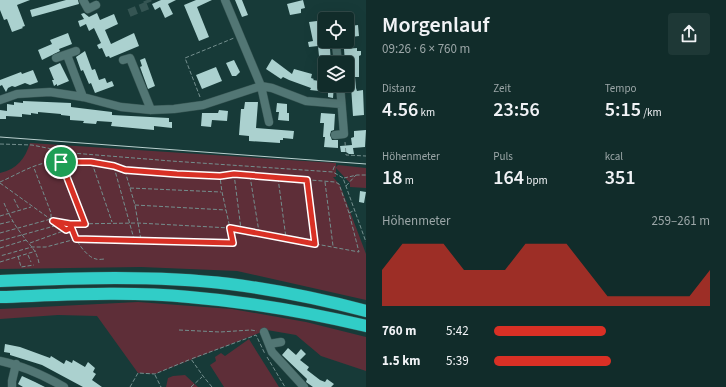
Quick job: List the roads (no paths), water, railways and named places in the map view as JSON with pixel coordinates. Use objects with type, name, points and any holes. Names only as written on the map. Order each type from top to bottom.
[{"type":"highway","points":[[0,281],[138,278],[222,284],[299,295],[366,311]]},
{"type":"highway","points":[[0,297],[95,294],[187,296],[308,312],[366,326]]},
{"type":"street","points":[[83,0],[88,9],[96,5]]},
{"type":"street","points":[[225,0],[261,86],[269,122]]},
{"type":"street","points":[[56,58],[76,51]]},
{"type":"street","points":[[67,55],[83,97]]},
{"type":"street","points":[[123,60],[130,58],[151,110]]},
{"type":"street","points":[[0,100],[17,94],[50,92],[83,97],[121,107],[151,110],[174,109],[203,105],[261,86],[272,88],[306,101],[320,104],[341,104]]},
{"type":"street","points":[[340,92],[344,134]]},
{"type":"street","points":[[264,332],[272,352],[304,387]]},
{"type":"street","points":[[269,344],[281,342]]},
{"type":"street","points":[[0,361],[16,364],[38,372],[64,387]]},
{"type":"street","points":[[12,387],[16,364]]},
{"type":"tunnel","points":[[129,13],[149,5],[147,0]]},
{"type":"tram line","points":[[0,137],[366,164]]}]
